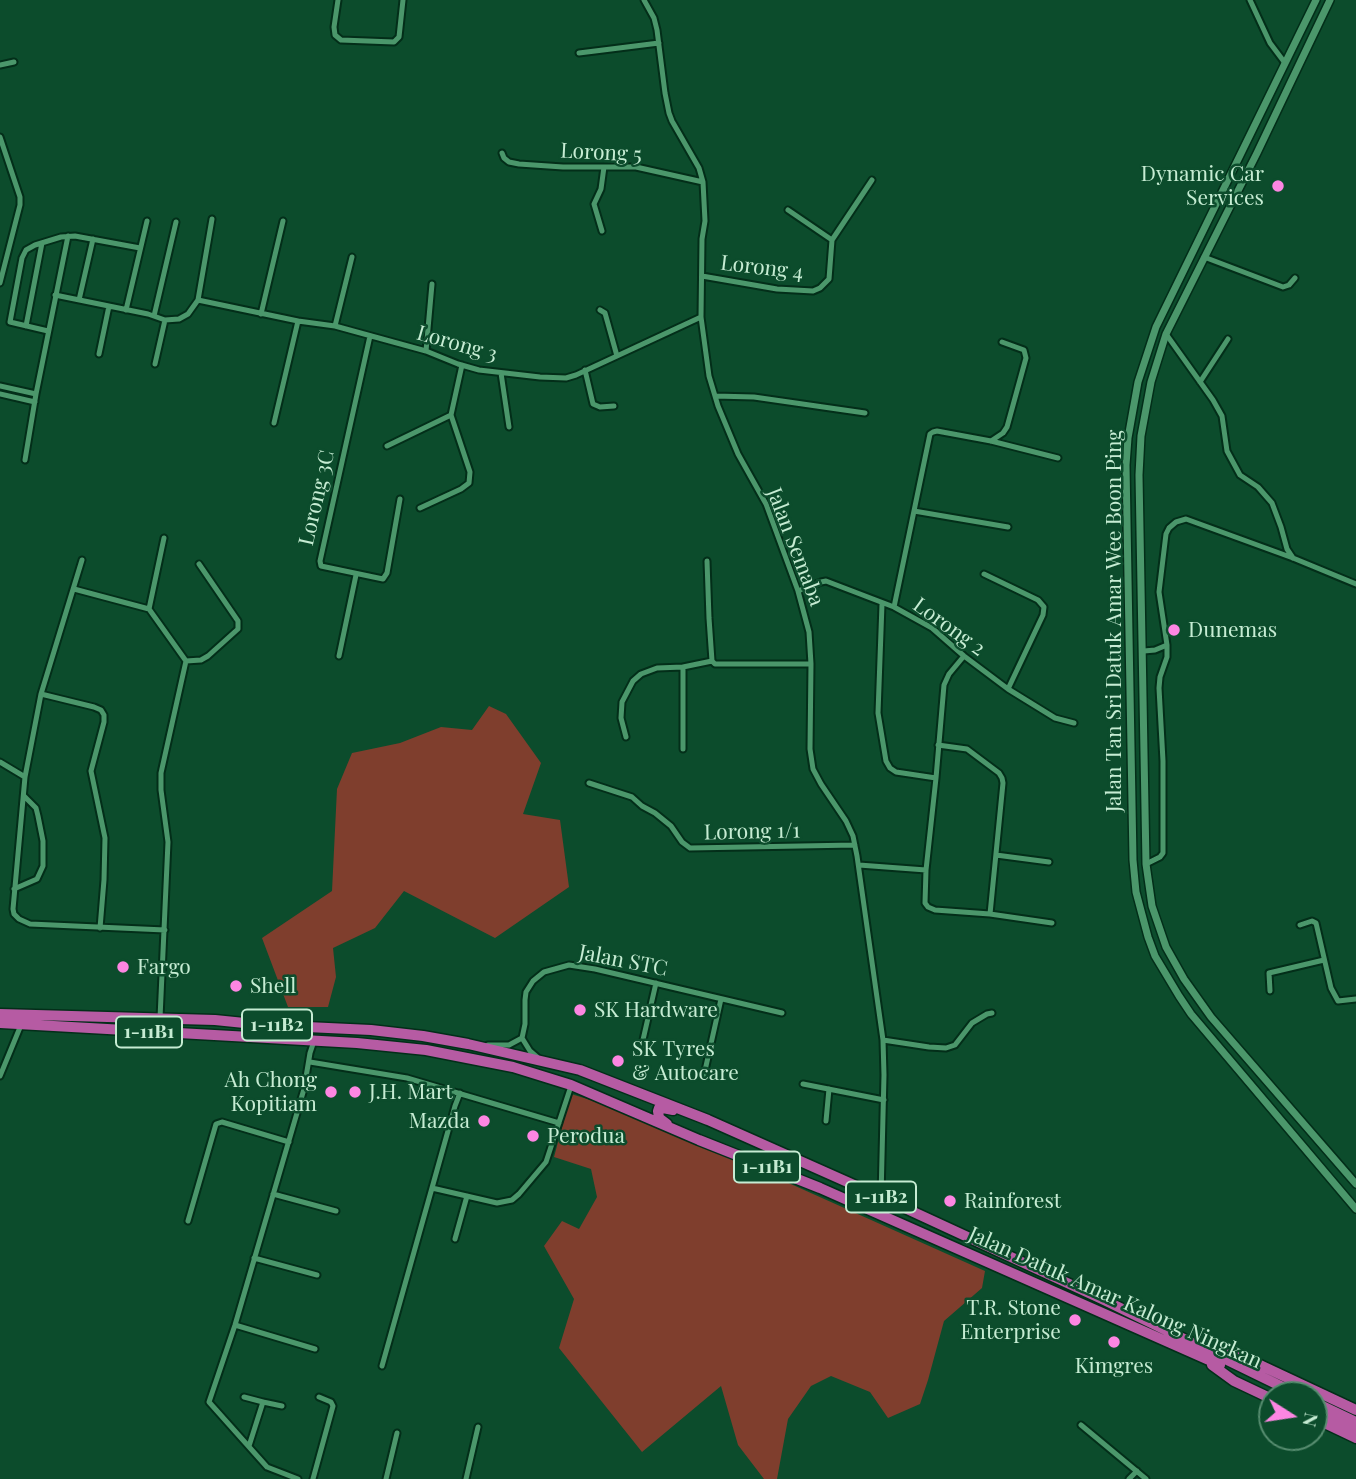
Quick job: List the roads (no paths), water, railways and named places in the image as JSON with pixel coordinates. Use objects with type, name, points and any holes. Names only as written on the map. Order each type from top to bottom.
[{"type":"highway","name":"Jalan Datuk Amar Kalong Ningkan","points":[[0,1014],[160,1018],[371,1030],[468,1044],[596,1075],[708,1120],[1104,1300],[1258,1382]]},
{"type":"highway","name":"Jalan Datuk Amar Kalong Ningkan","points":[[0,1023],[315,1040],[426,1050],[501,1064],[571,1085],[820,1188],[1267,1381]]},
{"type":"highway","points":[[699,1140],[662,1121],[658,1115],[659,1108],[668,1108],[708,1120]]},
{"type":"highway","points":[[1202,1353],[1234,1381],[1258,1392]]},
{"type":"highway","points":[[1202,1353],[1245,1359],[1354,1409]]},
{"type":"highway","points":[[1328,1409],[1356,1422]]},
{"type":"highway","points":[[1328,1416],[1356,1429]]},
{"type":"highway","points":[[1328,1424],[1356,1440]]},
{"type":"main road","name":"Jalan Tan Sri Datuk Amar Wee Boon Ping","points":[[1316,0],[1156,327],[1138,382],[1126,465],[1133,860],[1136,892],[1148,937],[1155,956],[1179,996],[1191,1014],[1356,1209]]},
{"type":"main road","name":"Jalan Tan Sri Datuk Amar Wee Boon Ping","points":[[1331,0],[1166,334],[1151,382],[1141,436],[1139,475],[1146,864],[1152,906],[1166,947],[1184,979],[1211,1017],[1356,1184]]},
{"type":"street","points":[[338,0],[334,27],[335,35],[341,40],[394,42],[399,37],[403,0]]},
{"type":"street","name":"Jalan Semaba","points":[[644,0],[654,18],[669,113],[699,168],[703,183],[705,221],[702,240],[701,317],[709,376],[738,454],[766,505],[798,591],[808,632],[811,664],[810,749],[813,769],[846,821],[859,865],[883,1040],[881,1198]]},
{"type":"street","points":[[1250,0],[1270,43],[1285,63]]},
{"type":"street","points":[[579,52],[659,43]]},
{"type":"street","points":[[0,65],[14,62]]},
{"type":"street","points":[[0,137],[20,197],[20,205],[0,283]]},
{"type":"street","name":"Lorong 5","points":[[502,153],[509,162],[519,164],[636,167],[703,183]]},
{"type":"street","points":[[602,231],[594,204],[601,189],[604,167]]},
{"type":"street","name":"Lorong 4","points":[[702,276],[777,289],[813,291],[826,284],[829,279],[832,240],[872,180]]},
{"type":"street","points":[[788,210],[832,240]]},
{"type":"street","points":[[55,295],[165,320],[179,319],[188,314],[198,300],[212,219]]},
{"type":"street","points":[[126,310],[147,221]]},
{"type":"street","points":[[261,314],[283,221]]},
{"type":"street","points":[[153,316],[176,222]]},
{"type":"street","points":[[48,331],[10,322],[22,258],[26,250],[68,236],[140,248]]},
{"type":"street","points":[[26,460],[36,394],[68,236]]},
{"type":"street","points":[[79,299],[93,239]]},
{"type":"street","points":[[26,326],[42,243]]},
{"type":"street","points":[[335,326],[352,257]]},
{"type":"street","points":[[1204,257],[1283,287],[1295,278]]},
{"type":"street","points":[[426,351],[432,284]]},
{"type":"street","name":"Lorong 3","points":[[198,300],[335,326],[426,351],[479,370],[540,377],[566,377],[585,370],[701,317]]},
{"type":"street","points":[[99,354],[109,306]]},
{"type":"street","points":[[600,310],[605,313],[617,355]]},
{"type":"street","points":[[155,365],[165,320]]},
{"type":"street","points":[[274,423],[298,321]]},
{"type":"street","points":[[1166,334],[1222,416],[1227,451],[1240,475],[1258,487],[1272,503],[1287,549],[1293,558]]},
{"type":"street","name":"Lorong 3C","points":[[370,336],[321,566],[381,580],[387,573],[400,499]]},
{"type":"street","points":[[1200,382],[1228,339]]},
{"type":"street","points":[[991,441],[1007,427],[1026,358],[1024,350],[1002,342]]},
{"type":"street","points":[[420,508],[469,483],[470,472],[452,415],[462,365]]},
{"type":"street","points":[[585,370],[593,404],[600,407],[614,406]]},
{"type":"street","points":[[501,373],[509,427]]},
{"type":"street","points":[[0,386],[36,394]]},
{"type":"street","points":[[0,394],[35,402]]},
{"type":"street","points":[[715,396],[754,397],[866,413]]},
{"type":"street","points":[[387,446],[452,415]]},
{"type":"street","points":[[894,607],[930,434],[937,431],[991,441],[1058,458]]},
{"type":"street","points":[[914,511],[1008,527]]},
{"type":"street","points":[[1146,864],[1163,853],[1160,677],[1167,657],[1167,645],[1159,592],[1169,528],[1186,519],[1356,584]]},
{"type":"street","points":[[149,609],[164,538]]},
{"type":"street","points":[[82,561],[41,694],[25,777],[13,909],[24,922],[165,930]]},
{"type":"street","points":[[707,562],[712,661]]},
{"type":"street","points":[[186,661],[201,660],[208,656],[238,629],[238,621],[199,564]]},
{"type":"street","points":[[984,574],[1038,600],[1045,607],[1008,689]]},
{"type":"street","points":[[339,656],[356,575]]},
{"type":"street","name":"Lorong 2","points":[[798,591],[826,581],[894,607],[932,628],[1008,689],[1055,718],[1074,723]]},
{"type":"street","points":[[74,589],[149,609],[186,661],[161,773],[168,842],[160,1018]]},
{"type":"street","points":[[882,604],[878,713],[886,761],[895,772],[936,779]]},
{"type":"street","points":[[1144,651],[1167,645]]},
{"type":"street","points":[[964,656],[949,674],[944,685],[925,903],[935,910],[1052,923]]},
{"type":"street","points":[[625,737],[621,718],[622,702],[633,681],[641,674],[657,668],[683,667],[712,661],[715,664],[811,664]]},
{"type":"street","points":[[683,667],[683,749]]},
{"type":"street","points":[[41,694],[94,707],[104,715],[91,771],[104,838],[100,928]]},
{"type":"street","points":[[938,745],[967,749],[1002,778],[990,914]]},
{"type":"street","points":[[0,762],[25,777]]},
{"type":"street","name":"Lorong 1/1","points":[[589,783],[632,797],[671,826],[682,842],[690,848],[855,845]]},
{"type":"street","points":[[14,888],[37,879],[43,866],[43,841],[36,808],[23,796]]},
{"type":"street","points":[[996,855],[1049,862]]},
{"type":"street","points":[[859,865],[926,870]]},
{"type":"street","points":[[1300,925],[1316,923],[1331,988],[1338,1002],[1356,999]]},
{"type":"street","points":[[1270,991],[1269,972],[1324,960]]},
{"type":"street","name":"Jalan STC","points":[[522,1038],[526,992],[533,981],[544,972],[561,967],[576,966],[782,1013]]},
{"type":"street","points":[[640,1054],[656,983]]},
{"type":"street","points":[[704,1075],[721,999]]},
{"type":"street","points":[[883,1040],[946,1048],[955,1045],[972,1023],[992,1013]]},
{"type":"street","points":[[0,1076],[21,1025]]},
{"type":"street","points":[[468,1044],[509,1045],[522,1038],[530,1052],[551,1063]]},
{"type":"street","points":[[299,1039],[310,1053]]},
{"type":"street","points":[[298,1479],[267,1467],[209,1402],[235,1325],[289,1142],[315,1040]]},
{"type":"street","points":[[310,1062],[407,1078],[559,1122]]},
{"type":"street","points":[[803,1084],[884,1100]]},
{"type":"street","points":[[432,1188],[497,1203],[512,1200],[546,1162],[571,1085]]},
{"type":"street","points":[[826,1121],[829,1089]]},
{"type":"street","points":[[382,1366],[460,1093]]},
{"type":"street","points":[[188,1222],[216,1124],[222,1122],[289,1142]]},
{"type":"street","points":[[273,1194],[336,1211]]},
{"type":"street","points":[[455,1239],[467,1196]]},
{"type":"street","points":[[254,1258],[317,1275]]},
{"type":"street","points":[[235,1325],[315,1349]]},
{"type":"street","points":[[244,1397],[282,1406]]},
{"type":"street","points":[[313,1479],[333,1406],[331,1402],[319,1397]]},
{"type":"street","points":[[249,1446],[263,1402]]},
{"type":"street","points":[[1081,1425],[1146,1479]]},
{"type":"street","points":[[466,1479],[478,1427]]},
{"type":"street","points":[[386,1479],[397,1433]]},
{"type":"street","points":[[1129,1479],[1136,1471]]},
{"type":"place","name":"Dynamic Car Services","points":[[1278,186]]},
{"type":"place","name":"Dunemas","points":[[1174,630]]},
{"type":"place","name":"Fargo","points":[[123,967]]},
{"type":"place","name":"Shell","points":[[236,986]]},
{"type":"place","name":"SK Hardware","points":[[580,1010]]},
{"type":"place","name":"SK Tyres & Autocare","points":[[618,1061]]},
{"type":"place","name":"Ah Chong Kopitiam","points":[[331,1092]]},
{"type":"place","name":"J.H. Mart","points":[[355,1092]]},
{"type":"place","name":"Mazda","points":[[484,1121]]},
{"type":"place","name":"Perodua","points":[[533,1136]]},
{"type":"place","name":"Rainforest","points":[[950,1201]]},
{"type":"place","name":"T.R. Stone Enterprise","points":[[1075,1320]]},
{"type":"place","name":"Kimgres","points":[[1114,1342]]}]
